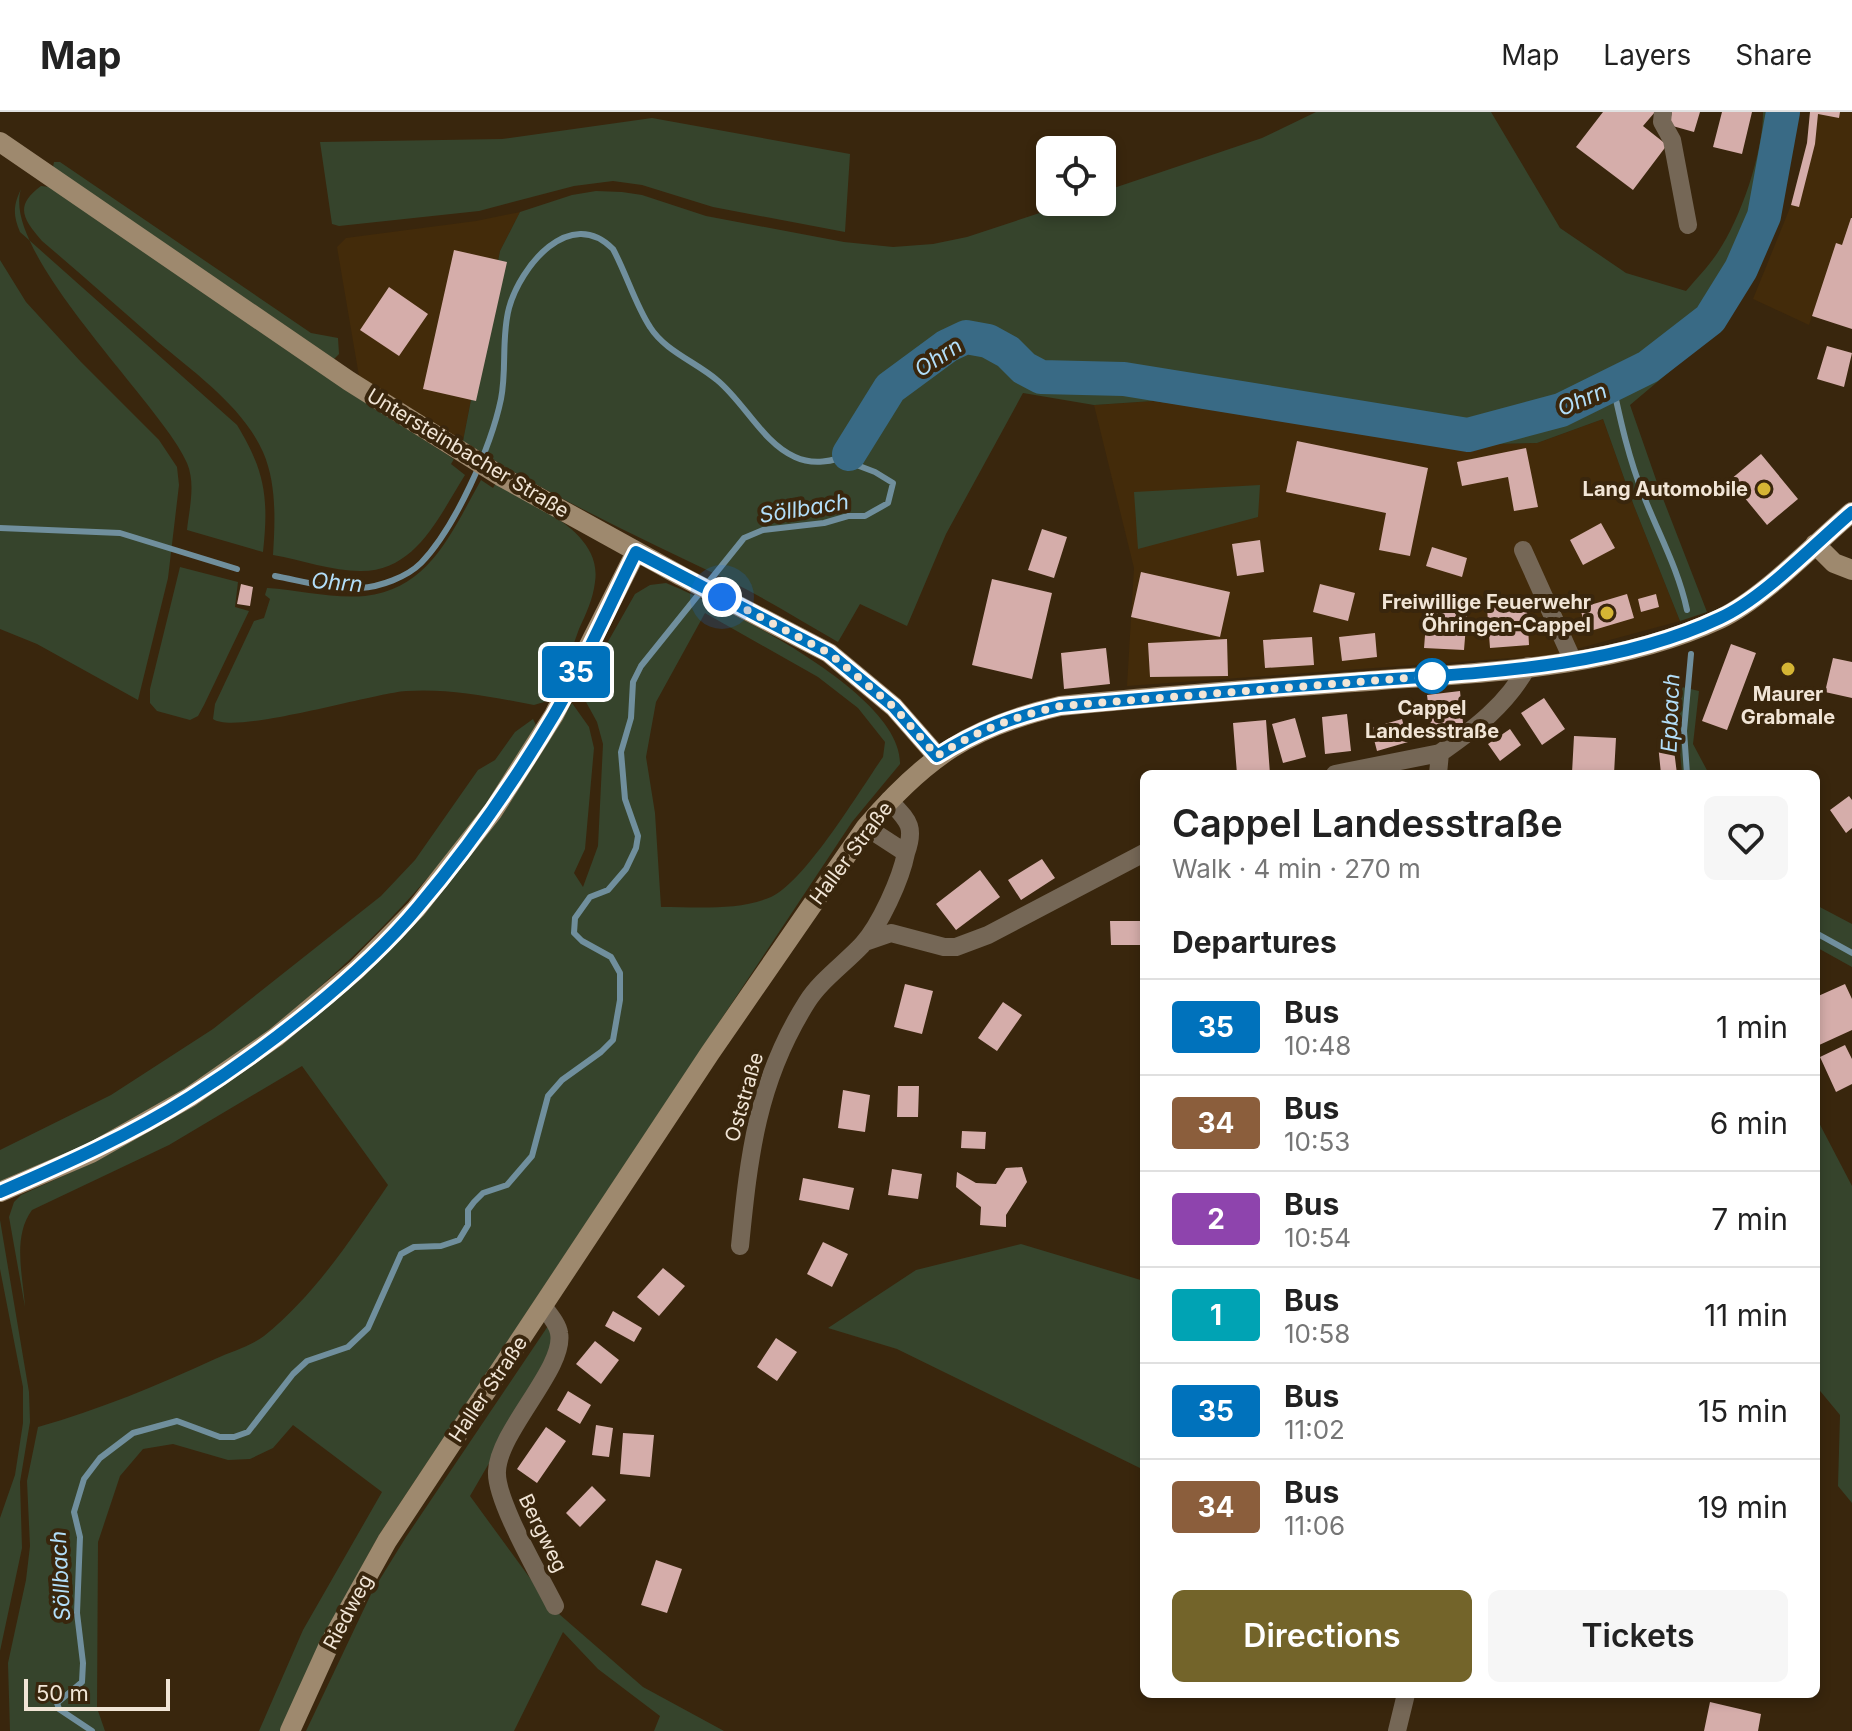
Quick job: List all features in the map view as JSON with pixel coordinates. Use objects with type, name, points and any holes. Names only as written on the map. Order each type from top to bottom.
[{"type":"main road","name":"Untersteinbacher Straße","points":[[0,142],[349,381],[502,477],[636,552],[829,653],[894,707],[937,756]]},
{"type":"main road","name":"Haller Straße","points":[[415,1497],[710,1053],[866,827],[889,800],[937,756],[971,735],[1005,721],[1060,706],[1573,661],[1687,632],[1722,618],[1748,602],[1852,512]]},
{"type":"main road","points":[[1815,544],[1834,563],[1852,570]]},
{"type":"main road","points":[[0,1192],[91,1153],[190,1097],[276,1037],[344,980],[416,909],[493,811],[554,715],[636,552]]},
{"type":"main road","name":"Riedweg","points":[[290,1731],[356,1593],[415,1497]]},
{"type":"street","points":[[1663,112],[1662,122],[1672,140],[1688,225]]},
{"type":"street","points":[[1523,550],[1573,661]]},
{"type":"street","points":[[1355,770],[1440,753],[1473,730],[1515,690],[1528,666]]},
{"type":"street","points":[[1438,770],[1440,753]]},
{"type":"street","name":"Oststraße","points":[[740,1246],[754,1128],[778,1052],[809,998],[865,942],[902,876],[911,839],[910,824],[889,800]]},
{"type":"street","points":[[866,827],[906,853]]},
{"type":"street","points":[[865,942],[891,933],[944,947],[956,947],[988,935],[1140,855]]},
{"type":"street","name":"Bergweg","points":[[543,1306],[559,1333],[555,1358],[499,1453],[496,1474],[501,1497],[555,1606]]},
{"type":"street","points":[[1397,1731],[1405,1698]]},
{"type":"shaded area","points":[[1810,112],[1852,112],[1852,249],[1836,244],[1809,325],[1753,299],[1791,205],[1807,143]]},
{"type":"shaded area","points":[[520,212],[500,251],[463,441],[359,376],[337,247],[346,238]]},
{"type":"shaded area","points":[[1153,401],[1454,445],[1537,443],[1603,419],[1680,621],[1554,655],[1127,686],[1134,568],[1094,405]]},
{"type":"green space","points":[[1316,112],[1491,112],[1560,228],[1626,273],[1686,291],[1714,257],[1735,222],[1755,165],[1763,112],[1799,112],[1788,176],[1758,265],[1719,330],[1630,405],[1707,612],[1680,621],[1603,419],[1537,443],[1454,445],[1153,401],[1094,405],[1023,393],[946,534],[907,626],[860,604],[838,642],[745,589],[562,498],[463,441],[500,251],[520,212],[572,195],[596,191],[622,192],[642,195],[706,216],[844,242],[893,247],[933,244],[967,237],[1036,214],[1116,216],[1116,187],[1262,138]]},
{"type":"green space","points":[[652,118],[850,154],[845,232],[713,207],[642,185],[613,181],[574,186],[479,211],[339,226],[332,224],[320,142],[502,139]]},
{"type":"green space","points":[[54,162],[60,162],[311,333],[338,338],[339,354],[334,359],[53,167]]},
{"type":"green space","points":[[41,186],[50,187],[346,390],[454,459],[451,464],[465,475],[424,539],[411,552],[380,569],[350,571],[273,555],[273,490],[268,464],[254,436],[217,392],[42,241],[24,213],[27,200]]},
{"type":"green space","points":[[21,189],[21,217],[31,242],[20,232],[16,220],[15,206]]},
{"type":"green space","points":[[31,242],[237,425],[254,457],[263,486],[263,552],[187,530],[191,488],[187,463],[173,438],[58,290]]},
{"type":"green space","points":[[0,260],[26,302],[159,440],[177,467],[179,485],[168,578],[138,700],[37,644],[0,629]]},
{"type":"green space","points":[[481,480],[493,488],[496,483],[562,522],[588,548],[595,564],[595,582],[589,606],[560,677],[544,702],[534,705],[486,696],[422,690],[247,722],[226,723],[213,719],[215,704],[254,621],[264,618],[270,599],[265,595],[267,588],[353,597],[387,591],[406,582],[423,570],[449,537]]},
{"type":"green space","points":[[1260,485],[1258,517],[1138,549],[1134,492]]},
{"type":"green space","points":[[180,567],[238,582],[235,607],[249,611],[204,705],[198,716],[190,720],[157,711],[150,703],[150,689]]},
{"type":"green space","points":[[666,583],[693,595],[806,656],[872,709],[893,737],[900,764],[852,822],[379,1535],[321,1641],[282,1731],[259,1731],[303,1630],[382,1492],[293,1425],[273,1448],[250,1459],[228,1460],[173,1444],[143,1449],[120,1476],[98,1542],[97,1708],[105,1731],[10,1731],[8,1663],[26,1580],[30,1546],[27,1481],[38,1427],[128,1396],[264,1336],[316,1284],[388,1185],[302,1066],[169,1145],[32,1210],[20,1244],[25,1307],[9,1217],[14,1202],[21,1195],[96,1161],[278,1046],[501,817],[572,703],[589,727],[594,748],[585,849],[574,873],[583,887],[598,846],[603,744],[597,722],[580,691],[635,594],[650,585]],"holes":[[[705,613],[818,677],[858,708],[885,742],[883,757],[846,812],[800,873],[771,897],[731,906],[661,907],[655,813],[646,757],[656,702]]]},
{"type":"green space","points":[[1682,687],[1699,691],[1693,744],[1707,770],[1682,770],[1677,719]]},
{"type":"green space","points":[[533,719],[536,725],[505,777],[452,849],[383,926],[309,997],[185,1091],[95,1140],[0,1183],[0,1150],[111,1095],[213,1029],[381,896],[415,860],[478,770],[495,760],[515,732]]},
{"type":"green space","points":[[1820,907],[1852,924],[1852,967],[1820,949]]},
{"type":"green space","points":[[1820,1125],[1852,1186],[1852,1503],[1838,1486],[1840,1415],[1820,1391]]},
{"type":"green space","points":[[0,1220],[29,1392],[30,1422],[20,1482],[22,1548],[0,1651],[0,1518],[15,1475],[23,1423],[23,1387],[0,1269]]},
{"type":"green space","points":[[1021,1244],[1140,1280],[1140,1468],[897,1349],[828,1328],[916,1270]]},
{"type":"green space","points":[[548,1326],[552,1333],[550,1358],[470,1496],[551,1607],[643,1687],[724,1731],[654,1731],[660,1716],[598,1669],[563,1632],[514,1731],[306,1731],[372,1592]]},
{"type":"building","points":[[1603,112],[1655,112],[1643,126],[1667,145],[1633,190],[1576,147]]},
{"type":"building","points":[[1672,112],[1700,112],[1694,132],[1669,125]]},
{"type":"building","points":[[1722,112],[1752,112],[1742,154],[1713,147]]},
{"type":"building","points":[[1810,112],[1840,112],[1839,118],[1818,114],[1815,144],[1799,207],[1791,205],[1807,143]]},
{"type":"building","points":[[1851,218],[1852,329],[1812,316],[1836,243],[1842,245]]},
{"type":"building","points":[[454,250],[507,262],[476,401],[423,389]]},
{"type":"building","points":[[389,287],[428,314],[399,356],[360,330]]},
{"type":"building","points":[[1827,346],[1852,353],[1844,387],[1817,379]]},
{"type":"building","points":[[1297,441],[1428,468],[1410,556],[1379,550],[1386,513],[1286,492]]},
{"type":"building","points":[[1526,448],[1538,507],[1514,511],[1508,477],[1462,486],[1457,462]]},
{"type":"building","name":"Lang Automobile","points":[[1761,454],[1798,499],[1767,525],[1730,480]]},
{"type":"building","points":[[1601,523],[1615,548],[1583,565],[1570,540]]},
{"type":"building","points":[[1042,529],[1067,537],[1054,578],[1028,570]]},
{"type":"building","points":[[1260,540],[1264,572],[1237,576],[1232,544]]},
{"type":"building","points":[[1432,547],[1467,558],[1462,577],[1426,566]]},
{"type":"building","points":[[1141,572],[1230,592],[1220,637],[1131,617]]},
{"type":"building","points":[[992,579],[1052,593],[1032,679],[972,665]]},
{"type":"building","points":[[241,584],[253,587],[250,606],[237,604]]},
{"type":"building","points":[[1320,584],[1355,593],[1348,621],[1313,612]]},
{"type":"building","name":"Freiwillige Feuerwehr Öhringen-Cappel","points":[[1627,594],[1634,618],[1587,632],[1580,608]]},
{"type":"building","points":[[1656,594],[1659,607],[1641,612],[1638,599]]},
{"type":"building","points":[[1428,598],[1468,601],[1464,650],[1424,648]]},
{"type":"building","points":[[1527,606],[1529,645],[1490,648],[1487,608]]},
{"type":"building","points":[[1375,633],[1377,657],[1342,661],[1339,637]]},
{"type":"building","points":[[1312,637],[1314,665],[1265,668],[1263,640]]},
{"type":"building","points":[[1227,639],[1228,676],[1150,677],[1148,643]]},
{"type":"building","points":[[1731,644],[1756,653],[1727,730],[1702,721]]},
{"type":"building","points":[[1106,648],[1110,684],[1064,689],[1061,653]]},
{"type":"building","points":[[1833,658],[1852,662],[1852,698],[1825,692]]},
{"type":"building","points":[[1460,691],[1463,723],[1431,727],[1427,695]]},
{"type":"building","points":[[1544,698],[1565,729],[1542,745],[1521,713]]},
{"type":"building","points":[[1347,714],[1351,751],[1325,754],[1322,717]]},
{"type":"building","points":[[1295,718],[1306,757],[1283,763],[1272,724]]},
{"type":"building","points":[[1402,719],[1408,742],[1377,751],[1371,728]]},
{"type":"building","points":[[1266,720],[1270,770],[1237,770],[1233,723]]},
{"type":"building","points":[[1510,729],[1521,745],[1500,761],[1488,744]]},
{"type":"building","points":[[1574,736],[1616,738],[1614,770],[1572,770]]},
{"type":"building","points":[[1673,742],[1676,770],[1661,770],[1658,744]]},
{"type":"building","points":[[1849,796],[1852,800],[1852,828],[1846,833],[1830,810]]},
{"type":"building","points":[[1042,859],[1055,878],[1021,900],[1008,880]]},
{"type":"building","points":[[980,870],[1000,897],[956,930],[936,904]]},
{"type":"building","points":[[1110,921],[1140,921],[1140,945],[1111,945]]},
{"type":"building","points":[[905,984],[933,991],[922,1034],[894,1027]]},
{"type":"building","points":[[1845,984],[1852,999],[1852,1030],[1820,1045],[1820,995]]},
{"type":"building","points":[[1003,1002],[1022,1015],[997,1051],[978,1038]]},
{"type":"building","points":[[1845,1045],[1852,1059],[1852,1084],[1836,1092],[1820,1057]]},
{"type":"building","points":[[898,1086],[919,1086],[918,1117],[897,1117]]},
{"type":"building","points":[[843,1090],[870,1095],[865,1132],[838,1128]]},
{"type":"building","points":[[962,1131],[986,1132],[985,1149],[961,1148]]},
{"type":"building","points":[[1022,1167],[1027,1182],[1006,1215],[1006,1227],[980,1225],[981,1207],[956,1187],[957,1172],[976,1183],[996,1184],[1006,1168]]},
{"type":"building","points":[[892,1169],[922,1174],[918,1199],[888,1195]]},
{"type":"building","points":[[803,1178],[854,1188],[849,1210],[799,1200]]},
{"type":"building","points":[[823,1242],[848,1254],[832,1287],[807,1274]]},
{"type":"building","points":[[663,1268],[685,1286],[659,1316],[637,1297]]},
{"type":"building","points":[[613,1311],[642,1328],[634,1342],[605,1326]]},
{"type":"building","points":[[776,1338],[797,1352],[777,1381],[757,1367]]},
{"type":"building","points":[[595,1341],[619,1360],[601,1384],[576,1364]]},
{"type":"building","points":[[568,1391],[591,1405],[580,1424],[557,1410]]},
{"type":"building","points":[[596,1425],[613,1428],[609,1457],[592,1455]]},
{"type":"building","points":[[546,1427],[566,1441],[537,1483],[517,1469]]},
{"type":"building","points":[[623,1433],[654,1435],[650,1477],[620,1474]]},
{"type":"building","points":[[592,1486],[606,1500],[580,1527],[566,1513]]},
{"type":"building","points":[[656,1560],[682,1569],[667,1613],[641,1605]]},
{"type":"building","points":[[1710,1702],[1761,1714],[1758,1731],[1704,1731]]},
{"type":"waterway","name":"Ohrn","points":[[849,454],[890,388],[947,346],[966,337],[988,341],[1041,377],[1124,379],[1468,435],[1561,410],[1648,367],[1710,319],[1741,269],[1764,216],[1783,112]]},
{"type":"waterway","name":"Söllbach","points":[[92,1731],[59,1709],[57,1703],[82,1682],[77,1613],[80,1537],[74,1512],[84,1479],[100,1458],[133,1433],[177,1421],[220,1437],[234,1437],[248,1432],[293,1374],[307,1361],[348,1347],[368,1328],[401,1254],[414,1247],[441,1246],[459,1240],[468,1225],[468,1210],[474,1202],[483,1193],[507,1185],[532,1156],[548,1096],[562,1080],[613,1040],[620,1000],[620,973],[611,957],[574,933],[575,918],[590,897],[608,890],[626,869],[636,848],[638,836],[625,799],[621,752],[631,718],[633,682],[641,666],[744,538],[763,530],[865,516],[888,503],[893,483],[854,464],[849,454],[816,462],[784,451],[763,432],[727,389],[656,335],[640,309],[613,249],[597,237],[580,234],[564,238],[549,247],[535,260],[515,292],[507,319],[501,399],[489,440],[459,508],[421,563],[393,580],[360,588],[328,586],[275,576]]},
{"type":"waterway","name":"Epbach","points":[[1613,386],[1634,468],[1673,565],[1687,610]]},
{"type":"waterway","name":"Ohrn","points":[[0,528],[120,533],[237,569]]},
{"type":"waterway","name":"Epbach","points":[[1687,770],[1684,731],[1691,654]]},
{"type":"waterway","name":"Epbach","points":[[1820,935],[1852,953]]},
{"type":"bus line","name":"35","points":[[0,1192],[91,1153],[190,1097],[276,1037],[356,970],[416,909],[493,811],[568,690],[636,552],[829,653],[894,707],[937,756],[993,725],[1060,706],[1431,676],[1573,661],[1615,652],[1687,632],[1722,618],[1748,602],[1852,512]]},
{"type":"place","name":"Lang Automobile","points":[[1764,489]]},
{"type":"place","name":"Freiwillige Feuerwehr Öhringen-Cappel","points":[[1607,613]]},
{"type":"place","name":"Maurer Grabmale","points":[[1788,669]]},
{"type":"place","name":"Cappel Landesstraße","points":[[1432,676]]},
{"type":"route","points":[[722,597],[829,653],[894,707],[937,756],[993,725],[1060,706],[1432,676]]}]
